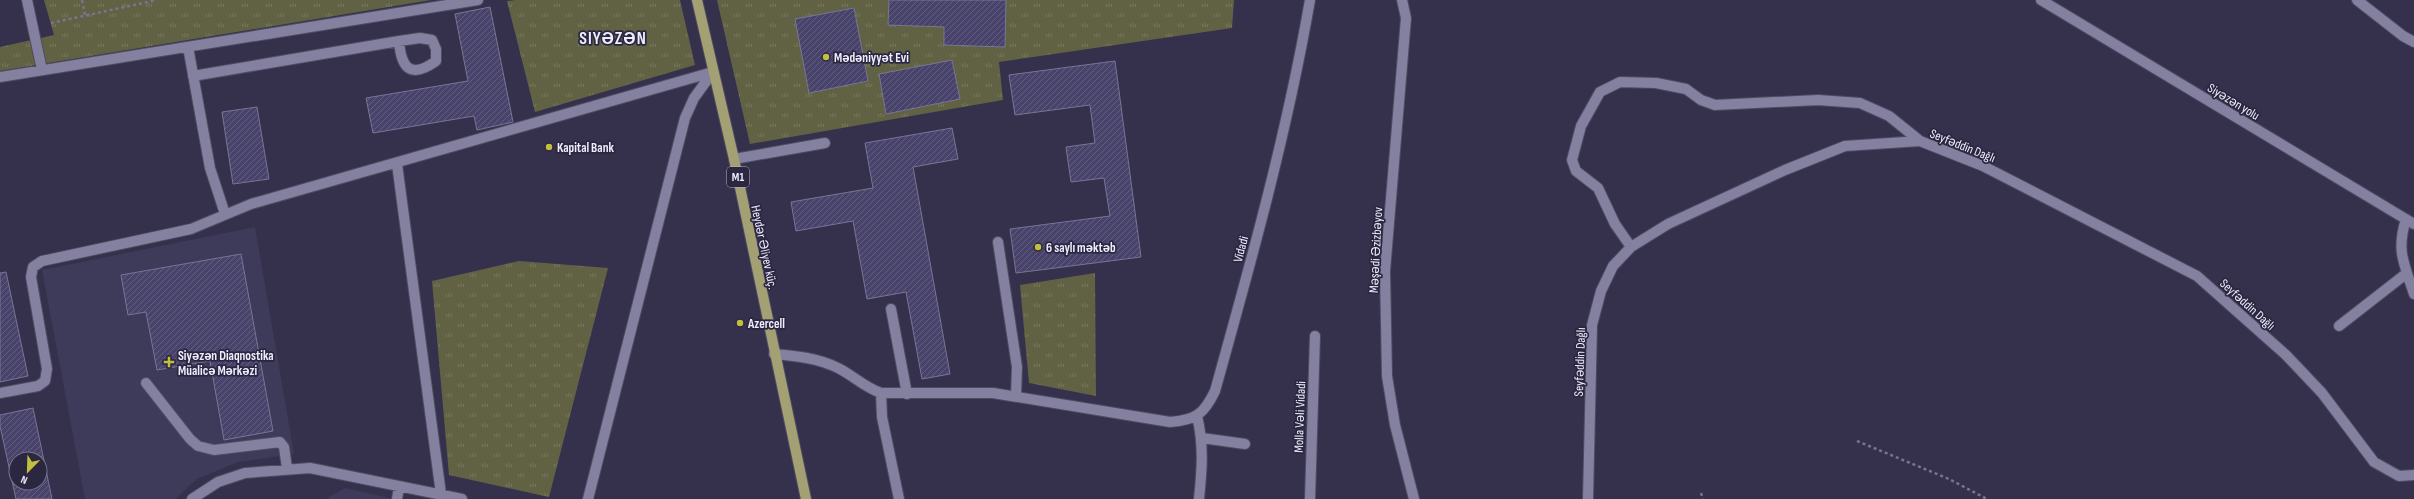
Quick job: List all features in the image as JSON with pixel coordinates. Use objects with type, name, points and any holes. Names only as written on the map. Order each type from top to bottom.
[{"type":"main road","name":"Heydər Əliyev küç.","points":[[697,0],[734,159],[774,354],[806,499]]},
{"type":"street","points":[[27,0],[42,70]]},
{"type":"street","points":[[0,77],[478,0]]},
{"type":"street","name":"Vidadi","points":[[1197,416],[1207,408],[1215,391],[1265,208],[1297,76],[1310,0]]},
{"type":"street","name":"Məşədi Əzizbəyov","points":[[1402,0],[1406,18],[1385,270],[1386,369],[1394,425],[1414,499]]},
{"type":"street","name":"Siyəzən yolu","points":[[2041,0],[2410,221]]},
{"type":"street","points":[[2357,0],[2403,36],[2414,42]]},
{"type":"street","points":[[192,76],[399,41]]},
{"type":"street","points":[[188,47],[192,76],[210,168],[225,214]]},
{"type":"street","points":[[0,393],[38,386],[45,381],[47,369],[31,277],[33,267],[42,261],[191,229],[251,204],[397,164],[713,72]]},
{"type":"street","points":[[592,497],[685,118],[694,98],[713,72]]},
{"type":"street","points":[[1631,247],[1615,224],[1598,188],[1576,171],[1572,160],[1581,126],[1600,92],[1620,82],[1656,82],[1686,89],[1701,100],[1714,105],[1818,100],[1860,103],[1889,116],[1920,141]]},
{"type":"street","name":"Seyfəddin Dağlı","points":[[1588,499],[1592,325],[1601,292],[1613,266],[1631,247],[1668,224],[1785,170],[1845,146],[1920,141],[1983,166],[2197,276],[2296,366],[2322,393],[2374,462],[2399,476],[2414,475]]},
{"type":"street","points":[[734,159],[825,143]]},
{"type":"street","points":[[397,164],[441,494]]},
{"type":"street","points":[[2410,221],[2400,238],[2402,256],[2414,294]]},
{"type":"street","points":[[998,242],[1017,367],[1016,396]]},
{"type":"street","points":[[2339,326],[2407,273]]},
{"type":"street","points":[[890,309],[906,394]]},
{"type":"street","name":"Molla Vəli Vidadi","points":[[1310,499],[1315,336]]},
{"type":"street","points":[[774,354],[823,361],[839,369],[868,389],[882,393],[993,394],[1016,396],[1170,422],[1185,421],[1197,416],[1202,438],[1203,468],[1199,499]]},
{"type":"street","points":[[146,383],[190,439],[198,446],[214,450],[280,442],[284,447],[287,468]]},
{"type":"street","points":[[882,393],[881,411],[899,499]]},
{"type":"street","points":[[1202,438],[1245,444]]},
{"type":"street","points":[[192,499],[218,482],[245,473],[287,468],[310,468],[462,499]]},
{"type":"street","points":[[397,499],[399,487]]},
{"type":"path","points":[[82,0],[85,15]]},
{"type":"path","points":[[51,23],[157,0]]},
{"type":"path","points":[[1857,441],[1949,479],[1987,499]]},
{"type":"path","points":[[1701,493],[1703,499]]},
{"type":"shaded area","name":"Siyəzən Diaqnostika Müalicə Mərkəzi","points":[[255,227],[294,454],[238,462],[197,479],[175,499],[85,499],[42,270]]},
{"type":"shaded area","points":[[345,488],[394,499],[326,499]]},
{"type":"green space","points":[[44,0],[431,0],[0,71],[0,47],[54,35]]},
{"type":"green space","points":[[680,0],[695,65],[535,112],[507,1]]},
{"type":"green space","points":[[717,0],[1234,0],[1232,28],[999,62],[1003,100],[750,144]]},
{"type":"green space","points":[[519,261],[608,268],[549,497],[449,475],[432,281]]},
{"type":"green space","points":[[1095,273],[1096,396],[1029,383],[1020,285]]},
{"type":"building","points":[[889,0],[1006,0],[1005,47],[944,45],[944,27],[888,25]]},
{"type":"building","points":[[490,7],[513,122],[477,130],[474,116],[373,133],[366,98],[468,81],[455,14]]},
{"type":"building","points":[[854,8],[868,81],[809,93],[795,19]]},
{"type":"building","points":[[952,60],[960,99],[886,114],[879,74]]},
{"type":"building","points":[[1115,61],[1141,257],[1016,273],[1010,229],[1110,216],[1104,178],[1071,182],[1066,147],[1095,143],[1090,105],[1015,115],[1009,75]]},
{"type":"building","points":[[257,107],[269,179],[233,184],[222,112]]},
{"type":"building","points":[[952,128],[958,159],[913,167],[950,374],[922,379],[906,292],[867,299],[853,221],[796,231],[791,202],[873,188],[865,143]]},
{"type":"building","points":[[241,254],[273,431],[224,440],[210,361],[157,370],[146,312],[128,315],[121,275]]},
{"type":"building","points":[[6,272],[28,376],[0,382],[0,273]]},
{"type":"building","points":[[33,408],[42,451],[8,451],[8,462],[0,426],[0,415]]},
{"type":"building","points":[[48,480],[52,499],[16,499],[14,491],[48,491]]},
{"type":"place","name":"Mədəniyyət Evi","points":[[826,57]]},
{"type":"place","name":"Kapital Bank","points":[[549,147]]},
{"type":"place","name":"6 saylı məktəb","points":[[1038,247]]},
{"type":"place","name":"Azercell","points":[[740,323]]},
{"type":"place","name":"Siyəzən Diaqnostika Müalicə Mərkəzi","points":[[169,362]]},
{"type":"district","name":"SIYƏZƏN","points":[[613,38]]}]
